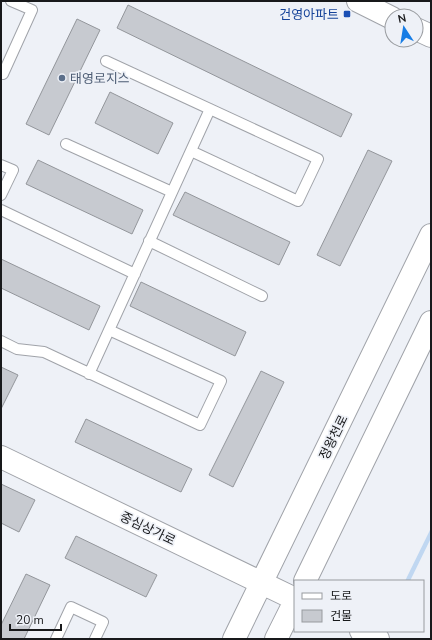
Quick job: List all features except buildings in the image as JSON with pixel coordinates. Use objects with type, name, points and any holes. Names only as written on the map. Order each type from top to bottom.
[{"type":"street","points":[[358,1],[384,14]]},
{"type":"street","name":"정왕천로","points":[[234,639],[431,235]]},
{"type":"street","points":[[305,580],[431,322]]},
{"type":"street","name":"중심상가로","points":[[1,457],[294,599]]},
{"type":"street","points":[[276,639],[294,602]]},
{"type":"street","points":[[363,632],[378,639]]},
{"type":"lane","points":[[1,73],[3,74],[32,10],[11,1]]},
{"type":"lane","points":[[106,61],[318,160],[298,201],[191,151]]},
{"type":"lane","points":[[89,374],[210,109]]},
{"type":"lane","points":[[66,144],[172,192]]},
{"type":"lane","points":[[1,165],[13,170],[1,195]]},
{"type":"lane","points":[[1,210],[135,274]]},
{"type":"lane","points":[[149,241],[262,296]]},
{"type":"lane","points":[[1,341],[18,349],[44,352],[200,425],[221,381],[109,330]]},
{"type":"lane","points":[[56,639],[71,608],[102,622],[95,639]]},
{"type":"water","points":[[431,528],[431,538],[410,580],[405,580]]},
{"type":"place","name":"건영아파트","points":[[347,14]]},
{"type":"place","name":"태영로지스","points":[[62,78]]}]
